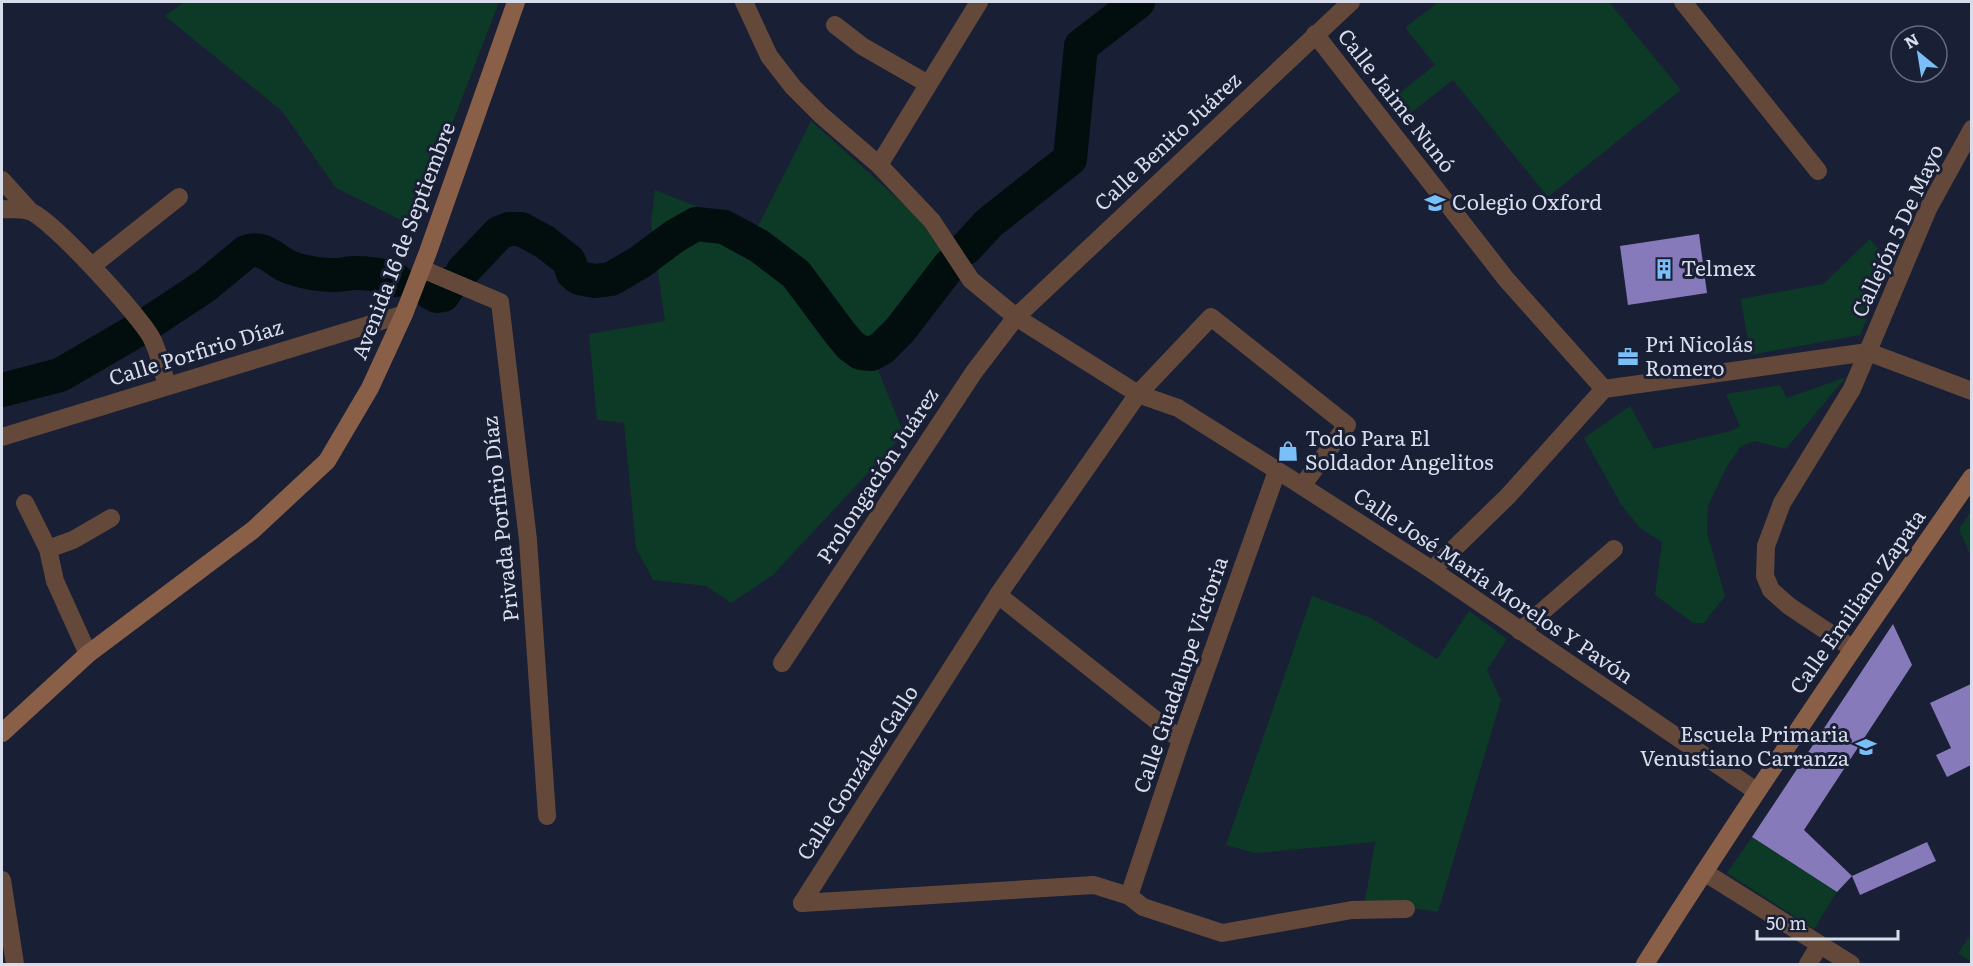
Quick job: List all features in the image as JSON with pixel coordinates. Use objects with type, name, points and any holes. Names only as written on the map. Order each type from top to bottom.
[{"type":"main road","name":"Avenida 16 de Septiembre","points":[[2,733],[88,654],[253,530],[327,461],[370,388],[404,314],[516,2]]},
{"type":"main road","name":"Calle Emiliano Zapata","points":[[1645,964],[1756,791],[1971,477]]},
{"type":"street","points":[[744,2],[769,56],[793,87],[821,115],[879,165],[932,221],[971,280],[1016,317]]},
{"type":"street","points":[[879,165],[979,2]]},
{"type":"street","name":"Calle Benito Juárez","points":[[1016,317],[1351,2]]},
{"type":"street","points":[[1683,2],[1818,171]]},
{"type":"street","points":[[835,25],[862,46],[928,84]]},
{"type":"street","name":"Calle Jaime Nunó","points":[[1316,34],[1506,279],[1604,389]]},
{"type":"street","name":"Callejón 5 De Mayo","points":[[1852,648],[1789,606],[1772,590],[1765,576],[1766,546],[1782,503],[1852,389],[1928,209],[1971,129]]},
{"type":"street","points":[[2,180],[30,211],[42,219],[92,266],[127,305],[152,337],[167,386]]},
{"type":"street","points":[[92,266],[179,197]]},
{"type":"street","points":[[2,209],[30,211]]},
{"type":"street","name":"Privada Porfirio Díaz","points":[[422,269],[500,302],[528,540],[547,816]]},
{"type":"street","name":"Calle Porfirio Díaz","points":[[2,437],[404,314]]},
{"type":"street","name":"Calle González Gallo","points":[[1129,896],[1094,885],[802,903],[998,595],[1138,394],[1211,316],[1347,425],[1302,486]]},
{"type":"street","name":"Calle José María Morelos Y Pavón","points":[[1016,317],[1138,394],[1178,408],[1302,486],[1432,570],[1756,791]]},
{"type":"street","name":"Prolongación Juárez","points":[[782,663],[974,372],[1016,317]]},
{"type":"street","points":[[1432,570],[1508,496],[1604,389],[1868,352],[1971,391]]},
{"type":"street","name":"Calle Guadalupe Victoria","points":[[1129,896],[1181,740],[1277,471]]},
{"type":"street","points":[[25,503],[48,549],[55,581],[88,654]]},
{"type":"street","points":[[48,549],[73,540],[111,518]]},
{"type":"street","points":[[1520,631],[1614,549]]},
{"type":"street","points":[[998,595],[1181,740]]},
{"type":"street","points":[[1704,872],[1851,964]]},
{"type":"street","points":[[2,880],[15,964]]},
{"type":"street","points":[[1129,896],[1143,907],[1222,933],[1352,910],[1406,909]]},
{"type":"street","points":[[1808,964],[1820,946]]},
{"type":"green space","points":[[184,2],[499,2],[413,226],[336,188],[282,111],[165,16]]},
{"type":"green space","points":[[1438,2],[1609,2],[1681,90],[1548,197],[1453,80],[1407,116],[1393,98],[1435,65],[1405,28]]},
{"type":"green space","points":[[811,121],[918,217],[957,274],[876,365],[904,434],[773,575],[731,603],[706,586],[653,580],[636,548],[624,423],[597,420],[589,334],[665,321],[651,223],[655,190],[756,230]]},
{"type":"green space","points":[[1870,239],[1890,264],[1860,335],[1750,355],[1741,299],[1823,284]]},
{"type":"green space","points":[[1846,377],[1786,449],[1755,441],[1741,446],[1726,468],[1708,506],[1707,533],[1725,596],[1704,623],[1693,623],[1655,595],[1662,542],[1640,528],[1622,506],[1584,438],[1630,406],[1654,449],[1731,431],[1740,426],[1726,394],[1780,385],[1787,398]]},
{"type":"green space","points":[[1971,511],[1971,557],[1959,529]]},
{"type":"green space","points":[[1312,596],[1371,618],[1437,659],[1469,611],[1507,639],[1487,670],[1501,700],[1438,912],[1365,901],[1375,842],[1255,853],[1226,845]]},
{"type":"green space","points":[[1752,837],[1837,892],[1814,929],[1727,873]]},
{"type":"green space","points":[[1971,934],[1971,962],[1958,953]]},
{"type":"building","name":"Telmex","points":[[1699,234],[1707,293],[1628,305],[1620,246]]},
{"type":"building","points":[[1893,624],[1912,665],[1804,830],[1852,876],[1837,892],[1752,837]]},
{"type":"building","points":[[1971,684],[1971,765],[1947,777],[1936,755],[1951,748],[1930,703]]},
{"type":"building","points":[[1927,842],[1936,861],[1860,895],[1852,876]]},
{"type":"waterway","points":[[966,248],[989,223],[1070,159],[1081,46],[1138,2]]},
{"type":"waterway","points":[[463,271],[499,233],[509,229],[521,229],[545,242],[569,261],[573,273],[579,278],[595,281],[611,279],[696,224],[724,227],[759,246],[796,274],[851,346],[861,353],[871,354],[882,348],[900,330],[950,265]]},
{"type":"waterway","points":[[152,321],[205,286],[246,252],[252,250],[263,252],[289,267],[306,272],[330,275],[365,273],[396,280]]},
{"type":"waterway","points":[[431,293],[437,296],[443,295],[451,283]]},
{"type":"waterway","points":[[2,390],[60,375],[139,329]]},
{"type":"place","name":"Colegio Oxford","points":[[1435,203]]},
{"type":"place","name":"Telmex","points":[[1664,269]]},
{"type":"place","name":"Pri Nicolás Romero","points":[[1628,357]]},
{"type":"place","name":"Todo Para El Soldador Angelitos","points":[[1288,451]]},
{"type":"place","name":"Escuela Primaria Venustiano Carranza","points":[[1866,747]]}]
